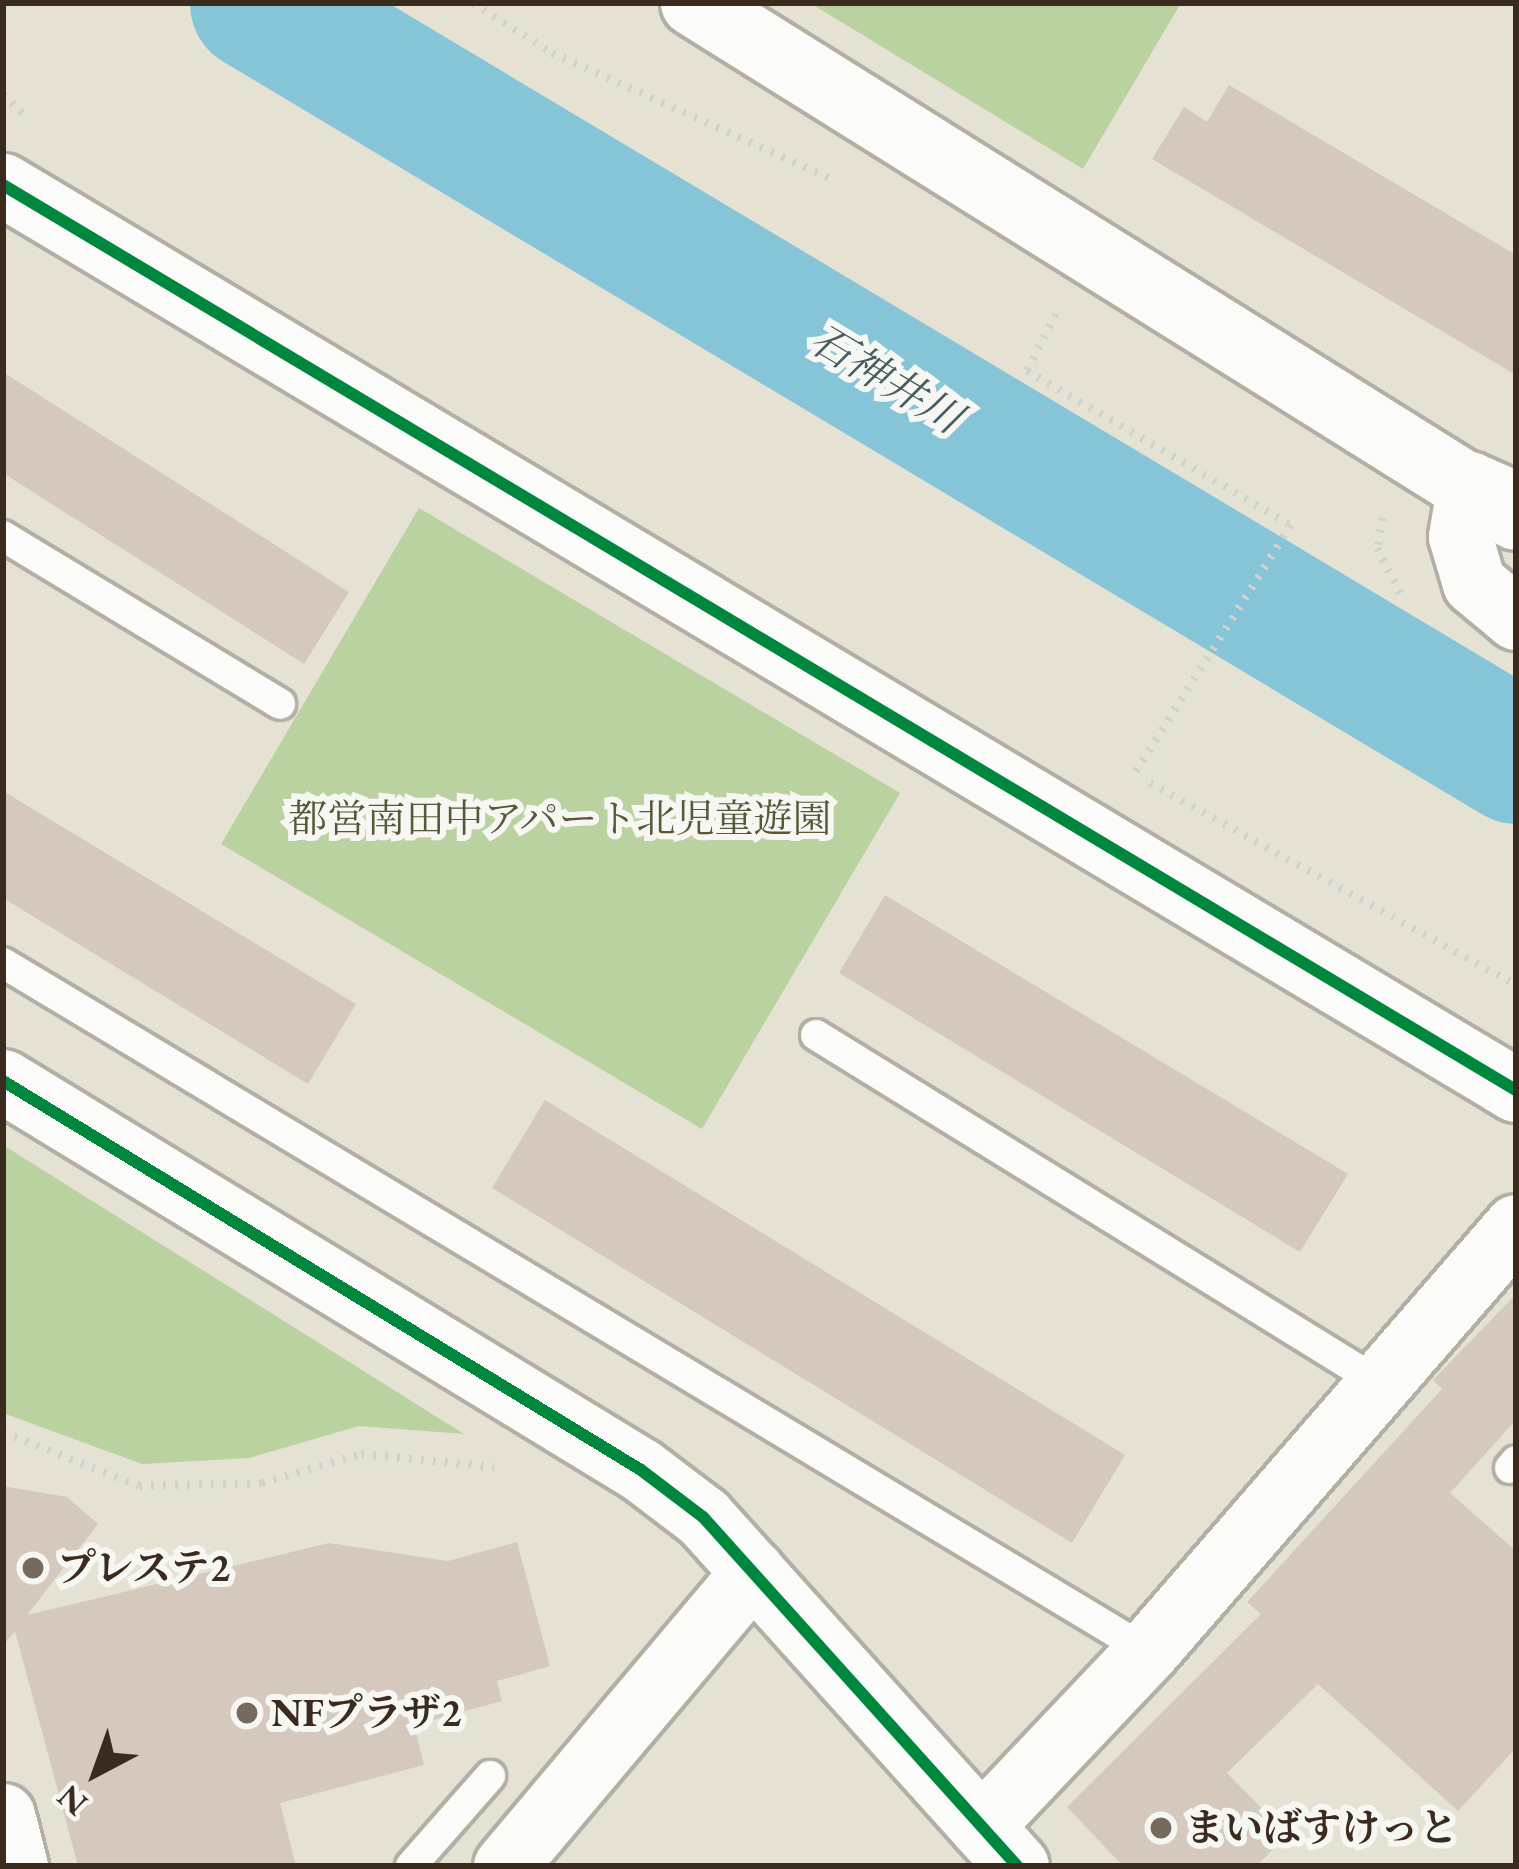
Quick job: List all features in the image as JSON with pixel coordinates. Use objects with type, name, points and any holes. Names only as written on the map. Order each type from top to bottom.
[{"type":"street","points":[[694,3],[1500,501],[1460,536],[1474,583],[1516,618]]},
{"type":"street","points":[[3,185],[1516,1090]]},
{"type":"street","points":[[3,1081],[641,1469],[704,1517],[989,1849],[1147,1651],[1516,1226]]},
{"type":"street","points":[[505,1866],[753,1570]]},
{"type":"street","points":[[3,1815],[16,1866]]},
{"type":"lane","points":[[3,536],[280,704]]},
{"type":"lane","points":[[3,963],[1147,1651]]},
{"type":"lane","points":[[816,1035],[1381,1384]]},
{"type":"lane","points":[[411,1866],[490,1776]]},
{"type":"path","points":[[472,3],[552,53],[852,189]]},
{"type":"path","points":[[3,94],[49,131]]},
{"type":"path","points":[[1062,301],[1027,371],[1291,525],[1134,774]]},
{"type":"path","points":[[1114,762],[1516,985]]},
{"type":"path","points":[[3,1432],[139,1486],[262,1483],[361,1454],[502,1467]]},
{"type":"green space","points":[[810,3],[1181,3],[1083,169]]},
{"type":"green space","name":"都営南田中アパート北児童遊園","points":[[419,508],[900,793],[702,1129],[221,844]]},
{"type":"green space","points":[[3,1145],[464,1434],[359,1426],[249,1458],[142,1464],[3,1413]]},
{"type":"building","points":[[1229,85],[1516,255],[1516,375],[1152,159],[1184,107],[1207,122]]},
{"type":"building","points":[[3,372],[349,592],[304,664],[3,473]]},
{"type":"building","points":[[3,791],[356,1004],[308,1084],[3,898]]},
{"type":"building","points":[[885,895],[1348,1174],[1300,1252],[839,973]]},
{"type":"building","points":[[545,1100],[1125,1455],[1072,1543],[492,1188]]},
{"type":"building","points":[[1516,1294],[1516,1420],[1450,1493],[1516,1551],[1516,1748],[1458,1811],[1318,1684],[1227,1773],[1288,1835],[1256,1866],[1123,1866],[1067,1807],[1261,1614],[1247,1602],[1442,1389],[1433,1380]]},
{"type":"building","name":"NFプラザ2","points":[[3,1486],[67,1497],[98,1524],[27,1615],[329,1543],[448,1561],[517,1542],[550,1666],[497,1681],[502,1701],[414,1725],[424,1765],[280,1803],[296,1866],[78,1866],[15,1631],[3,1646]]},
{"type":"waterway","name":"石神井川","points":[[257,3],[1516,756]]},
{"type":"cycle path","points":[[3,185],[1516,1090]]},
{"type":"cycle path","points":[[3,1081],[641,1470],[703,1517],[1017,1866]]},
{"type":"place","name":"プレステ2","points":[[33,1568]]},
{"type":"place","name":"NFプラザ2","points":[[247,1713]]},
{"type":"place","name":"まいばすけっと","points":[[1161,1828]]}]
